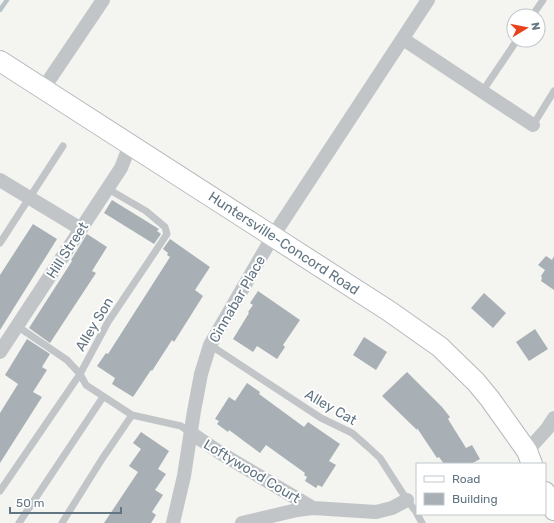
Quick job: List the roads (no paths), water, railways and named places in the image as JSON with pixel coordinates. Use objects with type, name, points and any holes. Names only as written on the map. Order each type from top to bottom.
[{"type":"main road","name":"Huntersville-Concord Road","points":[[0,61],[389,311],[440,347],[476,382],[490,399],[530,458]]},
{"type":"main road","points":[[546,494],[554,510]]},
{"type":"street","points":[[43,88],[103,0]]},
{"type":"street","name":"Cinnabar Place","points":[[173,523],[184,476],[201,374],[210,345],[273,236],[403,39],[425,1]]},
{"type":"street","points":[[403,39],[533,125]]},
{"type":"street","name":"Hill Street","points":[[0,352],[108,189],[121,168],[130,145]]},
{"type":"street","points":[[0,180],[81,229]]},
{"type":"street","points":[[530,458],[554,418]]},
{"type":"street","name":"Loftywood Court","points":[[190,433],[222,454],[314,508]]},
{"type":"street","points":[[242,523],[297,510],[314,508],[376,512],[392,508],[407,500]]},
{"type":"lane","points":[[482,92],[511,48]]},
{"type":"lane","points":[[533,125],[554,91]]},
{"type":"lane","points":[[0,243],[63,146]]},
{"type":"lane","name":"Alley Son","points":[[0,491],[80,374],[108,322],[167,234],[165,227],[146,211],[108,189]]},
{"type":"lane","points":[[17,326],[67,360],[80,374],[86,385],[132,416],[182,426],[190,433]]},
{"type":"lane","name":"Alley Cat","points":[[210,345],[321,418],[352,433],[357,437],[380,458],[416,513]]},
{"type":"lane","points":[[19,523],[102,397]]},
{"type":"lane","points":[[62,523],[102,459],[132,416]]},
{"type":"waterway","points":[[0,10],[7,0]]}]
